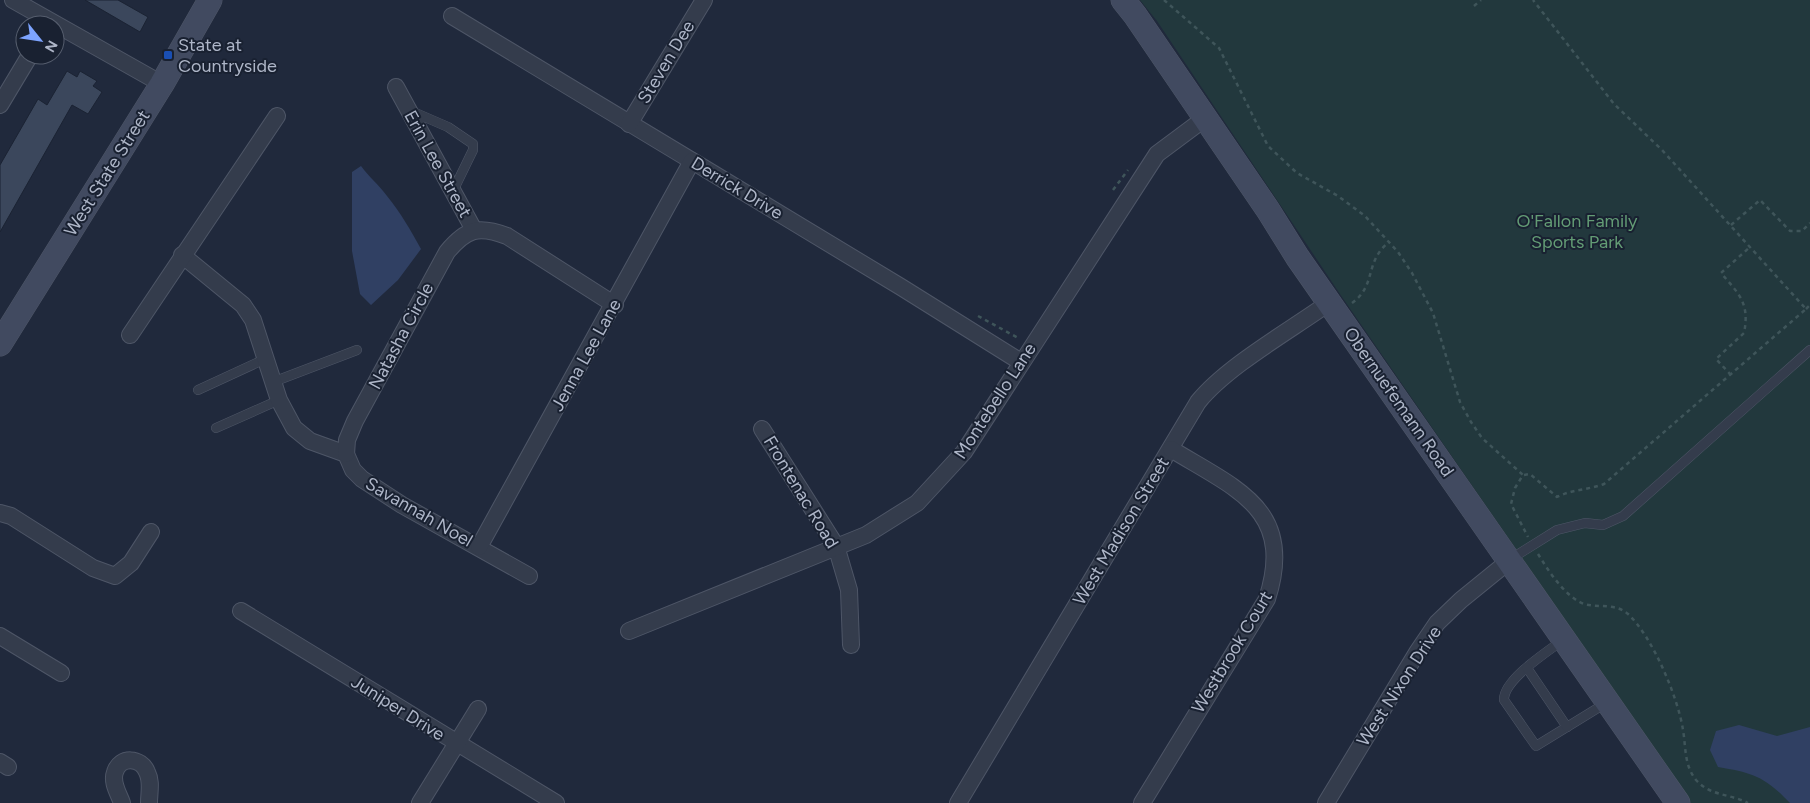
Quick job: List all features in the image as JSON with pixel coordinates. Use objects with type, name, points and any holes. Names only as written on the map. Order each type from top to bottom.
[{"type":"street","points":[[13,0],[36,15]]},
{"type":"street","name":"West State Street","points":[[0,344],[162,84],[210,0]]},
{"type":"street","name":"Steven Dee","points":[[629,124],[704,0]]},
{"type":"street","name":"Obernuefemann Road","points":[[1123,0],[1204,119],[1339,304],[1508,560],[1678,803]]},
{"type":"street","name":"Derrick Drive","points":[[452,16],[901,287],[1021,362]]},
{"type":"street","points":[[65,32],[162,84]]},
{"type":"street","points":[[0,105],[24,65]]},
{"type":"street","name":"Erin Lee Street","points":[[396,87],[474,230],[491,230],[507,236],[615,305]]},
{"type":"street","points":[[130,335],[277,116]]},
{"type":"street","name":"Montebello Lane","points":[[629,631],[866,535],[917,503],[964,452],[1157,154],[1204,119]]},
{"type":"street","name":"Jenna Lee Lane","points":[[480,547],[615,305],[692,161]]},
{"type":"street","name":"Natasha Circle","points":[[346,454],[348,440],[355,421],[447,252],[458,238],[474,230]]},
{"type":"street","points":[[182,256],[244,305],[254,320],[279,400],[294,428],[310,441],[346,454]]},
{"type":"street","name":"West Madison Street","points":[[958,803],[1171,449],[1210,388],[1339,304]]},
{"type":"street","name":"Frontenac Road","points":[[762,429],[836,546],[849,590],[850,645]]},
{"type":"street","name":"Westbrook Court","points":[[1142,803],[1268,599],[1275,574],[1276,548],[1269,526],[1258,507],[1242,493],[1171,449]]},
{"type":"street","name":"Savannah Noel","points":[[346,454],[353,470],[362,479],[402,505],[529,576]]},
{"type":"street","points":[[0,513],[11,516],[94,568],[115,576],[131,563],[151,532]]},
{"type":"street","name":"West Nixon Drive","points":[[1326,803],[1437,623],[1460,600],[1508,560]]},
{"type":"street","name":"Juniper Drive","points":[[241,611],[456,744],[556,803]]},
{"type":"street","points":[[0,636],[61,672]]},
{"type":"street","points":[[420,803],[478,709]]},
{"type":"street","points":[[122,803],[115,787],[114,773],[122,762],[130,759],[140,762],[147,769],[150,781],[149,803]]},
{"type":"lane","points":[[408,110],[448,127],[473,144],[473,150],[453,191]]},
{"type":"lane","points":[[273,382],[357,350]]},
{"type":"lane","points":[[1508,560],[1557,530],[1572,525],[1603,525],[1624,516],[1810,350]]},
{"type":"lane","points":[[198,390],[265,359]]},
{"type":"lane","points":[[216,428],[279,400]]},
{"type":"lane","points":[[1563,640],[1527,668],[1504,692],[1504,700],[1536,746],[1608,701]]},
{"type":"lane","points":[[1527,668],[1567,727]]},
{"type":"path","points":[[1164,0],[1219,48],[1239,84],[1252,118],[1268,146],[1297,173],[1338,196],[1365,216],[1390,242],[1412,273],[1433,313],[1460,402],[1471,422],[1482,438],[1523,475]]},
{"type":"path","points":[[1474,6],[1481,0]]},
{"type":"path","points":[[1533,0],[1614,104],[1662,150],[1806,309]]},
{"type":"path","points":[[1114,190],[1128,168]]},
{"type":"path","points":[[1731,225],[1760,200],[1790,231],[1802,231],[1810,223]]},
{"type":"path","points":[[1339,304],[1367,287],[1375,256],[1390,242]]},
{"type":"path","points":[[1731,375],[1716,359],[1744,332],[1746,313],[1742,297],[1721,273],[1750,247]]},
{"type":"path","points":[[1523,475],[1530,474],[1557,496],[1575,489],[1591,488],[1604,484],[1810,305]]},
{"type":"path","points":[[974,314],[1020,340]]},
{"type":"path","points":[[1523,475],[1515,488],[1511,504],[1544,564],[1566,591],[1584,603],[1614,607],[1627,613],[1641,631],[1668,680],[1683,729],[1686,757],[1690,770],[1697,781],[1709,790],[1748,803]]},
{"type":"green space","name":"O'Fallon Family Sports Park","points":[[1140,0],[1810,0],[1810,803],[1691,803],[1342,297],[1157,21]]},
{"type":"water","points":[[361,166],[397,209],[421,249],[398,280],[371,305],[360,294],[352,251],[352,172]]},
{"type":"water","points":[[1739,725],[1777,736],[1810,727],[1810,803],[1790,803],[1773,787],[1750,774],[1718,767],[1710,750],[1716,731]]},
{"type":"building","points":[[85,0],[118,0],[148,17],[140,32]]},
{"type":"building","points":[[67,71],[77,77],[80,71],[97,81],[93,86],[102,92],[88,114],[72,105],[0,232],[0,165],[38,99],[47,105]]},
{"type":"place","name":"State at Countryside","points":[[168,55]]}]
